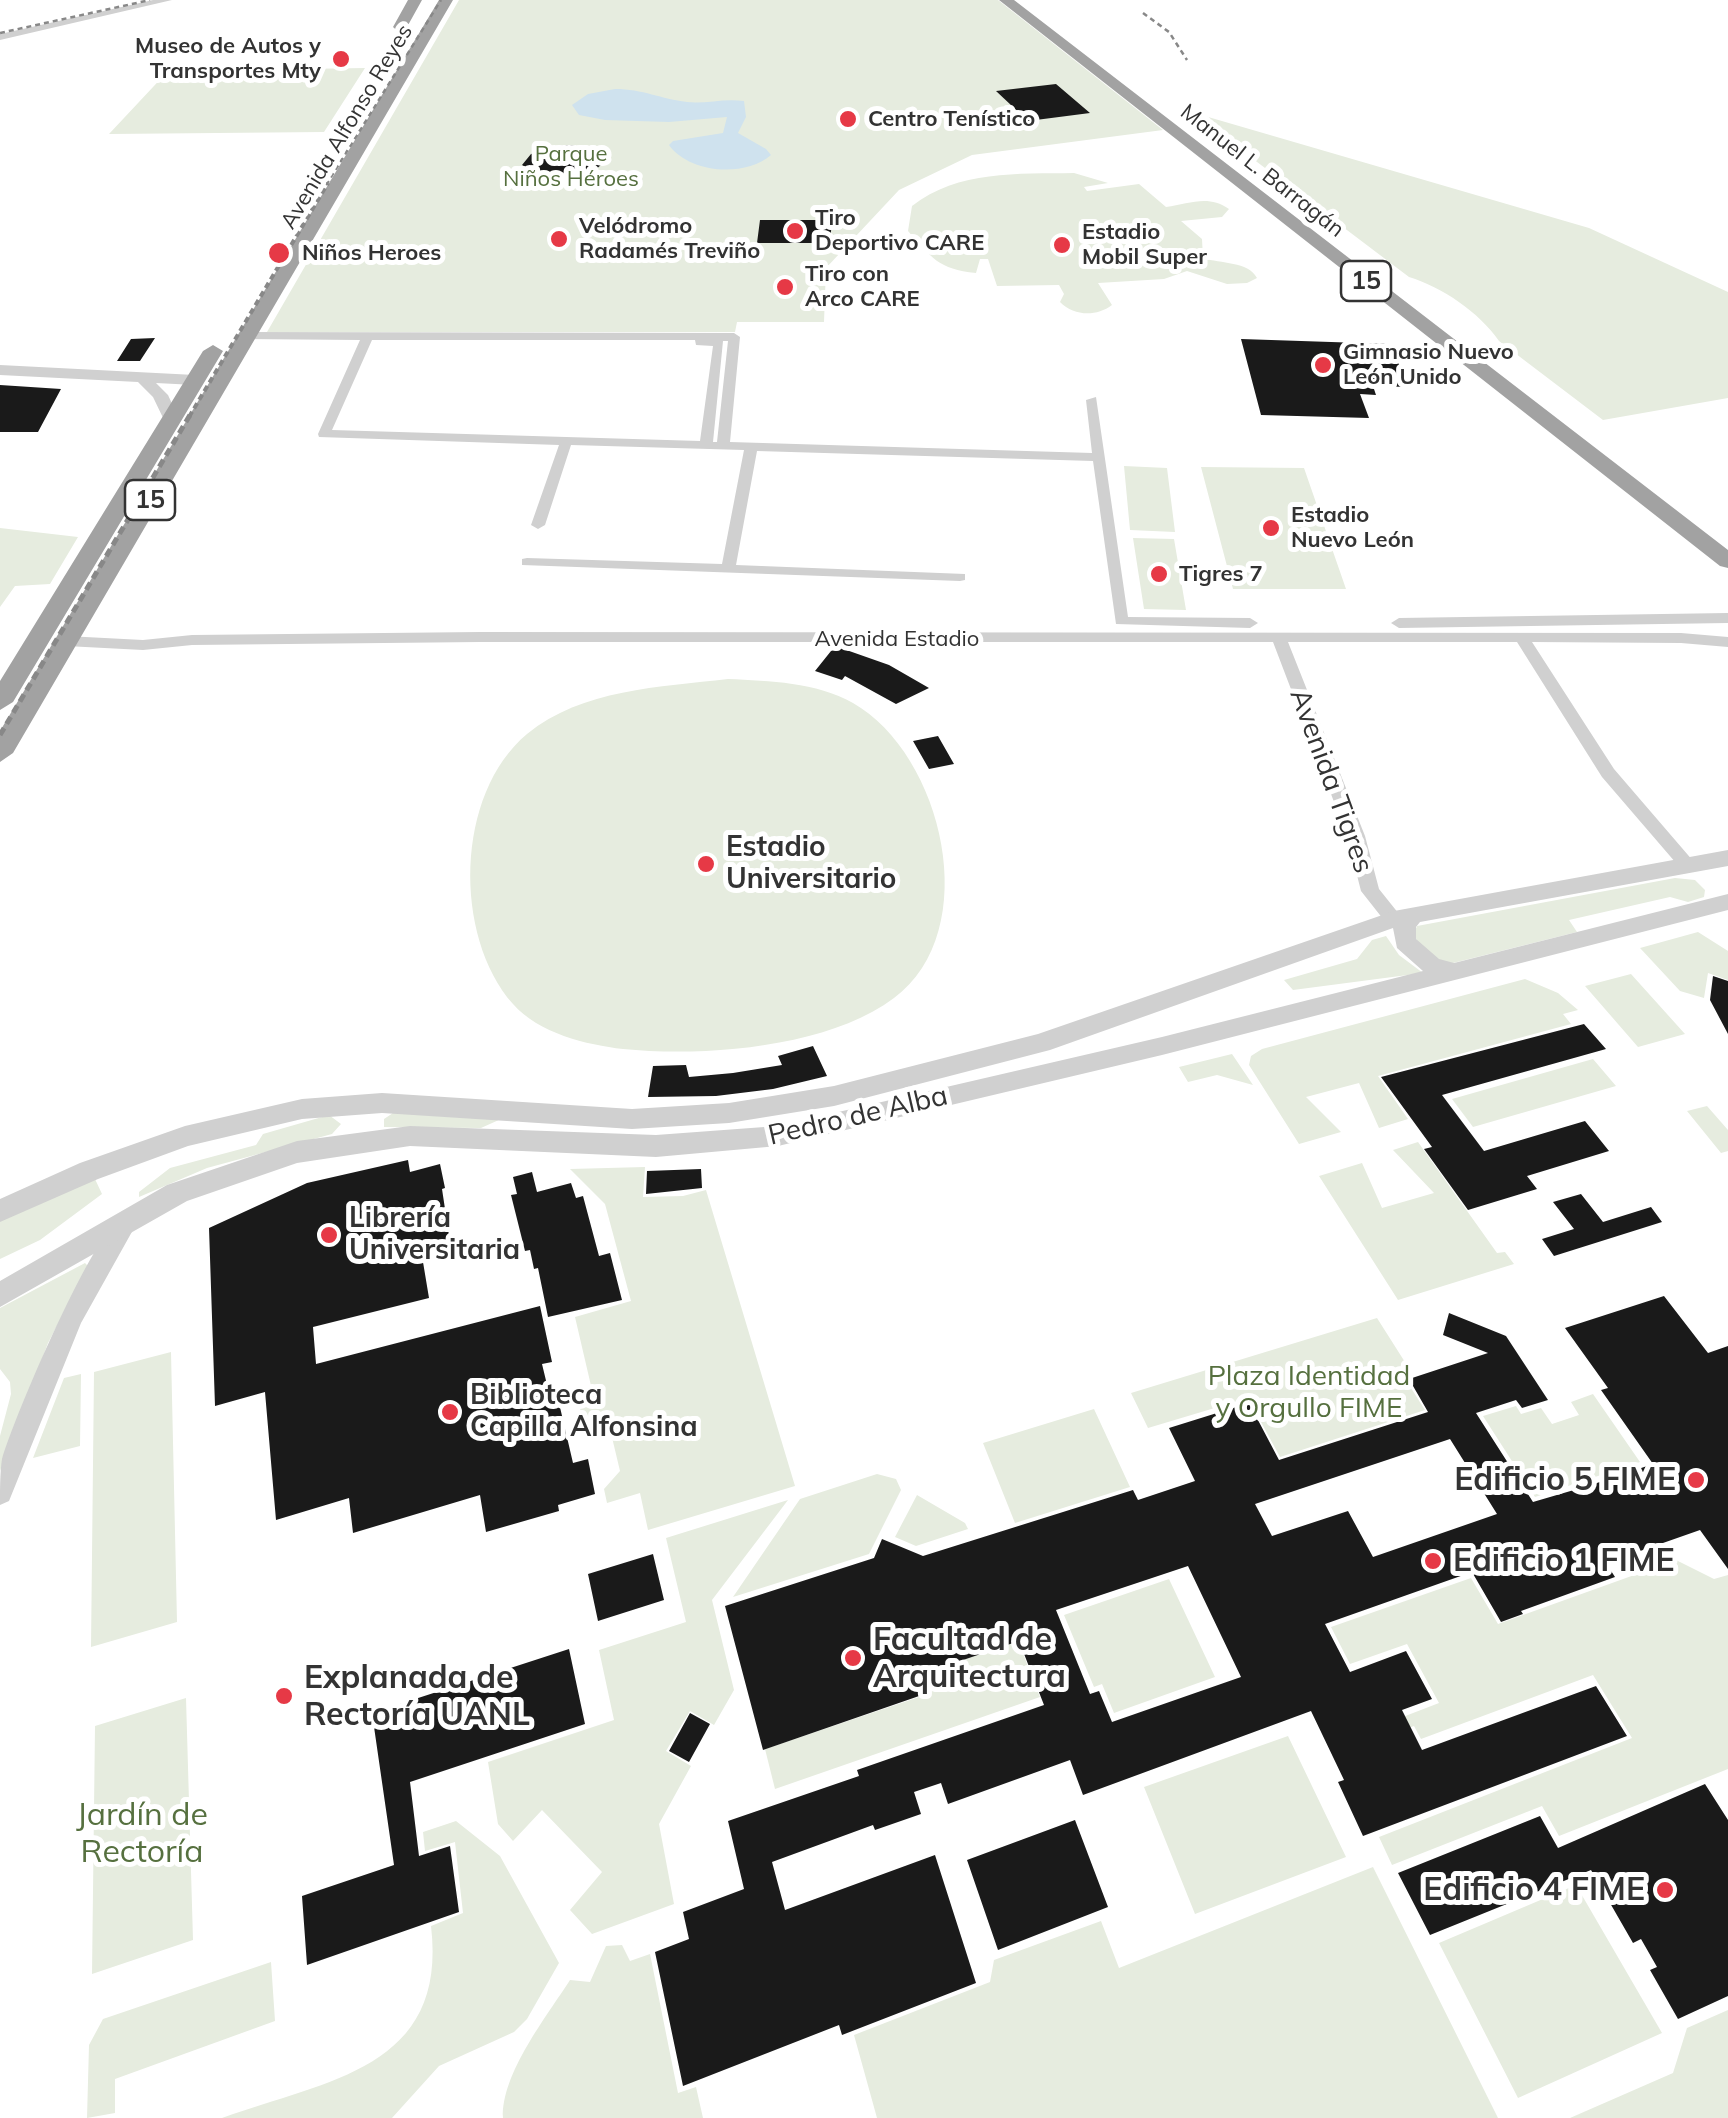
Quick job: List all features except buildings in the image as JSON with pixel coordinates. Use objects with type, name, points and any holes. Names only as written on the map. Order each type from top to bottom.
[{"type":"highway","name":"Manuel L. Barragán","points":[[1006,0],[1488,377],[1524,419],[1637,491],[1728,561]]},
{"type":"highway","name":"Manuel L. Barragán","points":[[1026,0],[1412,292]]},
{"type":"highway","name":"Avenida Alfonso Reyes","points":[[66,640],[447,3]]},
{"type":"highway","name":"Avenida Alfonso Reyes","points":[[391,52],[419,4]]},
{"type":"highway","points":[[306,194],[340,178]]},
{"type":"highway","name":"15","points":[[0,702],[220,339]]},
{"type":"highway","points":[[191,387],[241,346]]},
{"type":"highway","points":[[1488,377],[1541,409],[1627,476],[1637,491]]},
{"type":"highway","points":[[1625,458],[1728,538]]},
{"type":"highway","name":"15","points":[[0,754],[66,640]]},
{"type":"street","points":[[0,26],[124,0]]},
{"type":"street","points":[[0,36],[167,0]]},
{"type":"street","points":[[241,346],[367,339],[734,337],[722,446]]},
{"type":"street","points":[[367,339],[324,434],[1099,458]]},
{"type":"street","points":[[454,339],[719,342],[706,446]]},
{"type":"street","points":[[0,370],[142,377],[191,387]]},
{"type":"street","points":[[142,377],[160,396],[170,419]]},
{"type":"street","points":[[1092,400],[1121,621],[1369,624],[1728,618]]},
{"type":"street","points":[[538,525],[566,442]]},
{"type":"street","points":[[728,569],[752,447]]},
{"type":"street","points":[[527,562],[960,577]]},
{"type":"street","name":"Avenida Estadio","points":[[66,640],[142,645],[192,640],[460,637],[1278,636],[1728,642]]},
{"type":"street","name":"Avenida Tigres","points":[[1278,636],[1356,836],[1370,890],[1404,917]]},
{"type":"street","points":[[1521,637],[1590,747],[1667,844],[1712,884],[1722,904]]},
{"type":"street","name":"Pedro de Alba","points":[[0,1211],[89,1170],[184,1136],[278,1113],[365,1103],[632,1119],[729,1113],[803,1102],[1041,1043],[1404,917],[1728,858]]},
{"type":"street","name":"Pedro de Alba","points":[[0,1294],[196,1184],[253,1164],[361,1140],[410,1136],[656,1146],[778,1136],[1162,1046],[1722,904]]},
{"type":"street","points":[[1404,917],[1405,942],[1432,965],[1456,972]]},
{"type":"street","points":[[361,1140],[365,1103]]},
{"type":"street","points":[[0,1493],[68,1320],[92,1274],[128,1220]]},
{"type":"green space","name":"Parque Niños Héroes","points":[[459,0],[998,0],[1163,130],[972,155],[899,190],[826,268],[824,322],[737,322],[735,332],[267,332]]},
{"type":"green space","points":[[365,68],[324,132],[109,134],[168,71]]},
{"type":"green space","points":[[1191,112],[1589,228],[1728,292],[1728,398],[1603,420],[1499,341],[1459,302],[1409,277]]},
{"type":"green space","name":"Estadio Mobil Super","points":[[1074,173],[1108,183],[1084,187],[1087,191],[1139,184],[1166,207],[1198,201],[1221,204],[1229,209],[1222,217],[1181,221],[1202,239],[1203,258],[1241,266],[1257,278],[1227,284],[1187,271],[1164,279],[1098,283],[1112,305],[1099,312],[1085,313],[1060,302],[1064,294],[1059,285],[997,286],[988,259],[980,259],[976,273],[944,265],[908,231],[912,206],[949,186],[989,176]]},
{"type":"green space","name":"Tigres 7","points":[[1124,466],[1167,468],[1175,532],[1130,530]]},
{"type":"green space","name":"Estadio Nuevo León","points":[[1201,467],[1304,468],[1346,589],[1233,589]]},
{"type":"green space","points":[[0,528],[78,537],[50,584],[15,586],[0,607]]},
{"type":"green space","name":"Tigres 7","points":[[1133,538],[1174,539],[1186,610],[1144,609]]},
{"type":"green space","name":"Estadio Universitario","points":[[728,679],[792,684],[839,696],[884,728],[910,761],[930,801],[941,844],[945,889],[939,931],[922,968],[894,998],[866,1015],[835,1028],[764,1045],[727,1050],[623,1049],[579,1041],[549,1030],[513,1004],[493,975],[480,942],[472,905],[470,866],[475,828],[486,792],[503,760],[527,734],[572,708],[649,688]]},
{"type":"green space","points":[[1675,878],[1695,880],[1705,890],[1704,897],[1688,902],[1670,897],[1569,920],[1577,932],[1453,963],[1441,962],[1420,950],[1414,933],[1417,926]]},
{"type":"green space","points":[[1698,932],[1728,951],[1728,980],[1708,973],[1704,998],[1680,991],[1640,948]]},
{"type":"green space","points":[[1386,936],[1399,955],[1423,973],[1293,990],[1284,980],[1357,959],[1372,940]]},
{"type":"green space","points":[[1631,974],[1685,1034],[1638,1047],[1585,986]]},
{"type":"green space","points":[[1525,979],[1558,993],[1578,1010],[1563,1014],[1571,1024],[1378,1076],[1408,1119],[1379,1128],[1359,1083],[1306,1097],[1341,1132],[1299,1144],[1249,1065],[1251,1056],[1262,1049]]},
{"type":"green space","points":[[1232,1054],[1253,1085],[1217,1075],[1188,1082],[1179,1067]]},
{"type":"green space","points":[[1593,1059],[1616,1086],[1473,1127],[1452,1099]]},
{"type":"green space","points":[[1707,1106],[1728,1130],[1728,1151],[1721,1153],[1687,1111]]},
{"type":"green space","points":[[393,1113],[501,1119],[481,1128],[384,1127],[384,1119]]},
{"type":"green space","points":[[329,1115],[341,1124],[332,1134],[207,1168],[139,1197],[139,1192],[170,1168],[256,1145],[263,1134]]},
{"type":"green space","points":[[1418,1142],[1497,1253],[1505,1252],[1514,1264],[1398,1300],[1319,1176],[1362,1163],[1382,1208],[1434,1193],[1393,1150]]},
{"type":"green space","points":[[645,1167],[643,1197],[683,1196],[706,1190],[795,1486],[648,1530],[640,1493],[607,1503],[604,1489],[620,1471],[610,1429],[586,1435],[577,1395],[592,1390],[575,1317],[631,1301],[605,1204],[570,1169]]},
{"type":"green space","points":[[95,1179],[102,1194],[40,1240],[0,1259],[0,1221]]},
{"type":"green space","points":[[85,1263],[88,1266],[48,1343],[0,1471],[0,1436],[11,1394],[10,1382],[0,1369],[0,1308]]},
{"type":"green space","name":"Plaza Identidad y Orgullo FIME","points":[[1377,1318],[1410,1370],[1402,1374],[1425,1410],[1280,1457],[1248,1398],[1148,1428],[1131,1393]]},
{"type":"green space","points":[[171,1352],[177,1622],[91,1647],[94,1372]]},
{"type":"green space","points":[[81,1374],[80,1446],[33,1458],[64,1378]]},
{"type":"green space","points":[[1593,1394],[1640,1462],[1535,1497],[1483,1416],[1516,1406],[1521,1414],[1541,1408],[1552,1424],[1579,1415],[1571,1402]]},
{"type":"green space","points":[[1094,1409],[1130,1487],[1015,1523],[983,1443]]},
{"type":"green space","points":[[877,1474],[896,1479],[901,1490],[869,1554],[733,1597],[800,1499]]},
{"type":"green space","points":[[917,1495],[965,1523],[968,1529],[916,1546],[895,1537]]},
{"type":"green space","points":[[788,1500],[712,1600],[734,1690],[714,1725],[690,1711],[666,1751],[691,1766],[659,1824],[674,1904],[592,1934],[570,1910],[602,1872],[542,1810],[513,1841],[498,1824],[488,1762],[614,1720],[599,1650],[686,1622],[666,1538]]},
{"type":"green space","points":[[1676,1560],[1714,1579],[1728,1575],[1728,1769],[1559,1836],[1542,1806],[1392,1865],[1379,1837],[1632,1738],[1593,1675],[1421,1739],[1414,1726],[1374,1741],[1369,1730],[1439,1703],[1407,1644],[1350,1664],[1331,1627],[1471,1578],[1498,1624]]},
{"type":"green space","points":[[1169,1579],[1215,1677],[1114,1713],[1102,1684],[1094,1687],[1064,1615]]},
{"type":"green space","points":[[1018,1641],[1040,1697],[775,1789],[765,1749],[922,1696],[916,1676]]},
{"type":"green space","name":"Jardín de Rectoría","points":[[186,1698],[193,1940],[92,1974],[95,1726]]},
{"type":"green space","points":[[1288,1736],[1346,1857],[1195,1914],[1144,1787]]},
{"type":"green space","points":[[456,1821],[500,1856],[559,1963],[527,2019],[514,2032],[439,2066],[392,2118],[222,2118],[339,2078],[372,2061],[400,2040],[420,2011],[431,1974],[431,1926],[463,1913],[455,1842],[425,1851],[423,1832]]},
{"type":"green space","points":[[1373,1867],[1498,2118],[877,2118],[854,2035],[990,1982],[994,1960],[1101,1921],[1119,1968]]},
{"type":"green space","points":[[1576,1885],[1662,2033],[1518,2098],[1439,1943]]},
{"type":"green space","points":[[622,1945],[630,1961],[650,1954],[678,2093],[696,2087],[703,2118],[503,2118],[504,2101],[517,2064],[570,1980],[590,1982],[606,1946]]},
{"type":"green space","points":[[271,1962],[275,2021],[115,2079],[115,2113],[87,2118],[89,2045],[103,2019]]},
{"type":"green space","points":[[1728,2010],[1728,2118],[1570,2118],[1673,2073],[1687,2028]]},
{"type":"water","points":[[615,89],[687,102],[744,101],[746,117],[738,133],[771,155],[746,167],[703,167],[669,145],[673,141],[723,133],[727,117],[669,122],[605,120],[579,115],[572,105],[588,94]]},
{"type":"railway","points":[[0,33],[150,0]]},
{"type":"railway","points":[[326,185],[441,0]]},
{"type":"railway","points":[[1143,13],[1169,32],[1187,60]]},
{"type":"railway","points":[[189,417],[328,183]]},
{"type":"railway","points":[[0,735],[190,415]]},
{"type":"place","name":"Museo de Autos y Transportes Mty","points":[[341,59]]},
{"type":"place","name":"Centro Tenístico","points":[[848,119]]},
{"type":"place","name":"Tiro Deportivo CARE","points":[[795,231]]},
{"type":"place","name":"Velódromo Radamés Treviño","points":[[559,239]]},
{"type":"place","name":"Estadio Mobil Super","points":[[1062,245]]},
{"type":"place","name":"Niños Heroes","points":[[279,253]]},
{"type":"place","name":"Tiro con Arco CARE","points":[[785,287]]},
{"type":"place","name":"Gimnasio Nuevo León Unido","points":[[1323,365]]},
{"type":"place","name":"Estadio Nuevo León","points":[[1271,528]]},
{"type":"place","name":"Tigres 7","points":[[1159,574]]},
{"type":"place","name":"Estadio Universitario","points":[[706,864]]},
{"type":"place","name":"Librería Universitaria","points":[[329,1235]]},
{"type":"place","name":"Biblioteca Capilla Alfonsina","points":[[450,1412]]},
{"type":"place","name":"Edificio 5 FIME","points":[[1696,1480]]},
{"type":"place","name":"Edificio 1 FIME","points":[[1433,1561]]},
{"type":"place","name":"Facultad de Arquitectura","points":[[853,1658]]},
{"type":"place","name":"Explanada de Rectoría UANL","points":[[284,1696]]},
{"type":"place","name":"Edificio 4 FIME","points":[[1665,1890]]}]
